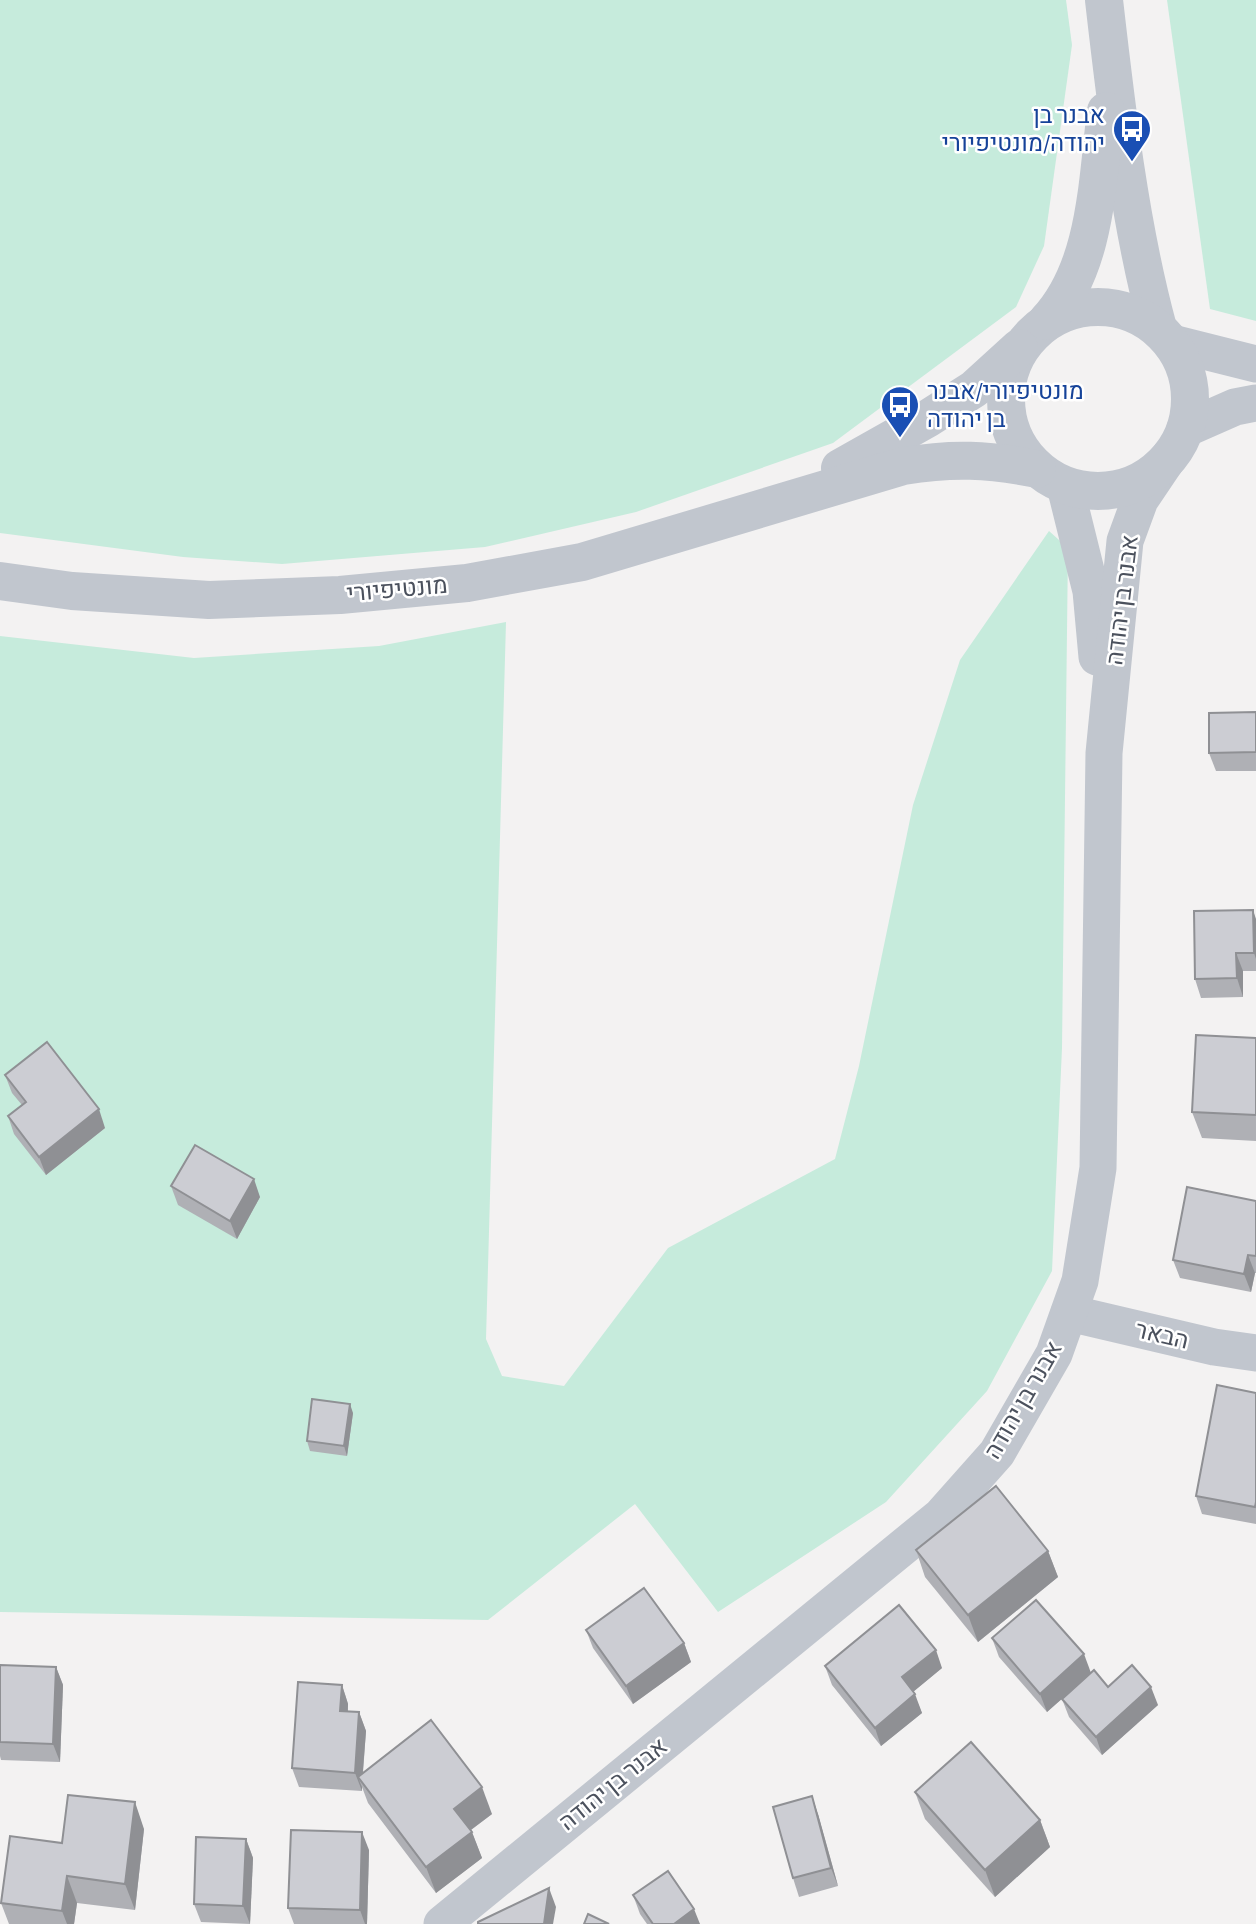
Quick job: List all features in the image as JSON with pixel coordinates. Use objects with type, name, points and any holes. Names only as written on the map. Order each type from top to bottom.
[{"type":"street","points":[[1104,0],[1111,67],[1144,268],[1165,336],[1186,369],[1190,400],[1177,443]]},
{"type":"street","points":[[1111,67],[1094,207],[1083,254],[1074,284],[1010,368],[1006,396],[1008,423],[1020,449],[1051,477],[1093,492],[1122,488],[1148,476],[1177,443],[1235,407],[1256,403]]},
{"type":"street","points":[[1035,332],[1074,309],[1104,306],[1133,313],[1165,336],[1256,364]]},
{"type":"street","name":"מונטיפיורי","points":[[783,500],[939,412],[974,389],[1035,332]]},
{"type":"street","name":"אבנר בן יהודה","points":[[442,1924],[941,1516],[997,1453],[1054,1354],[1080,1281],[1098,1168],[1104,752],[1125,541],[1140,500],[1177,443]]},
{"type":"street","name":"מונטיפיורי","points":[[0,581],[72,591],[209,600],[340,595],[467,583],[582,562],[903,466],[948,458],[998,461],[1051,477]]},
{"type":"street","name":"אבנר בן יהודה","points":[[1051,477],[1091,591],[1104,752]]},
{"type":"street","name":"הבאר","points":[[1069,1313],[1214,1347],[1256,1353]]},
{"type":"green space","points":[[0,0],[1066,0],[1072,45],[1044,246],[1016,307],[833,443],[636,512],[485,547],[282,564],[183,557],[0,533]]},
{"type":"green space","points":[[1167,0],[1256,0],[1256,321],[1210,309]]},
{"type":"green space","points":[[1049,531],[1068,548],[1062,1048],[1052,1271],[987,1391],[886,1502],[718,1612],[635,1504],[488,1620],[0,1612],[0,636],[194,658],[379,646],[506,622],[486,1339],[502,1376],[564,1386],[668,1248],[835,1159],[859,1066],[913,805],[960,660]]},
{"type":"building","points":[[1256,712],[1256,752],[1209,753],[1209,713]]},
{"type":"building","points":[[1253,910],[1254,953],[1236,953],[1237,978],[1195,979],[1194,911]]},
{"type":"building","points":[[1196,1035],[1256,1038],[1256,1115],[1192,1112]]},
{"type":"building","points":[[47,1042],[99,1109],[39,1157],[8,1116],[26,1102],[5,1075]]},
{"type":"building","points":[[195,1145],[254,1179],[230,1221],[171,1186]]},
{"type":"building","points":[[1187,1187],[1256,1201],[1256,1256],[1248,1255],[1244,1274],[1173,1260]]},
{"type":"building","points":[[1217,1385],[1256,1393],[1255,1507],[1196,1496]]},
{"type":"building","points":[[312,1399],[350,1404],[344,1446],[307,1441]]},
{"type":"building","points":[[996,1486],[1048,1551],[968,1615],[916,1550]]},
{"type":"building","points":[[644,1588],[684,1643],[626,1686],[586,1630]]},
{"type":"building","points":[[1036,1600],[1084,1654],[1040,1694],[992,1638]]},
{"type":"building","points":[[899,1605],[936,1650],[902,1677],[915,1694],[875,1728],[825,1666]]},
{"type":"building","points":[[0,1665],[56,1667],[53,1744],[0,1742]]},
{"type":"building","points":[[1132,1665],[1151,1687],[1096,1737],[1062,1699],[1094,1670],[1108,1687]]},
{"type":"building","points":[[298,1682],[342,1685],[340,1711],[359,1712],[355,1773],[292,1768]]},
{"type":"building","points":[[431,1720],[482,1787],[454,1809],[472,1832],[426,1867],[358,1777]]},
{"type":"building","points":[[971,1742],[1040,1820],[985,1870],[915,1792]]},
{"type":"building","points":[[68,1795],[135,1802],[125,1884],[67,1876],[62,1911],[1,1903],[10,1836],[62,1843]]},
{"type":"building","points":[[812,1796],[831,1868],[793,1878],[773,1807]]},
{"type":"building","points":[[291,1830],[362,1832],[360,1910],[288,1908]]},
{"type":"building","points":[[196,1837],[246,1839],[243,1906],[194,1904]]},
{"type":"building","points":[[668,1871],[694,1909],[674,1924],[653,1924],[633,1895]]},
{"type":"building","points":[[549,1888],[544,1924],[478,1924],[478,1922]]},
{"type":"building","points":[[588,1914],[609,1924],[584,1924]]},
{"type":"place","name":"אבנר בן יהודה/מונטיפיורי","points":[[1132,163]]},
{"type":"place","name":"מונטיפיורי/אבנר בן יהודה","points":[[900,439]]}]
